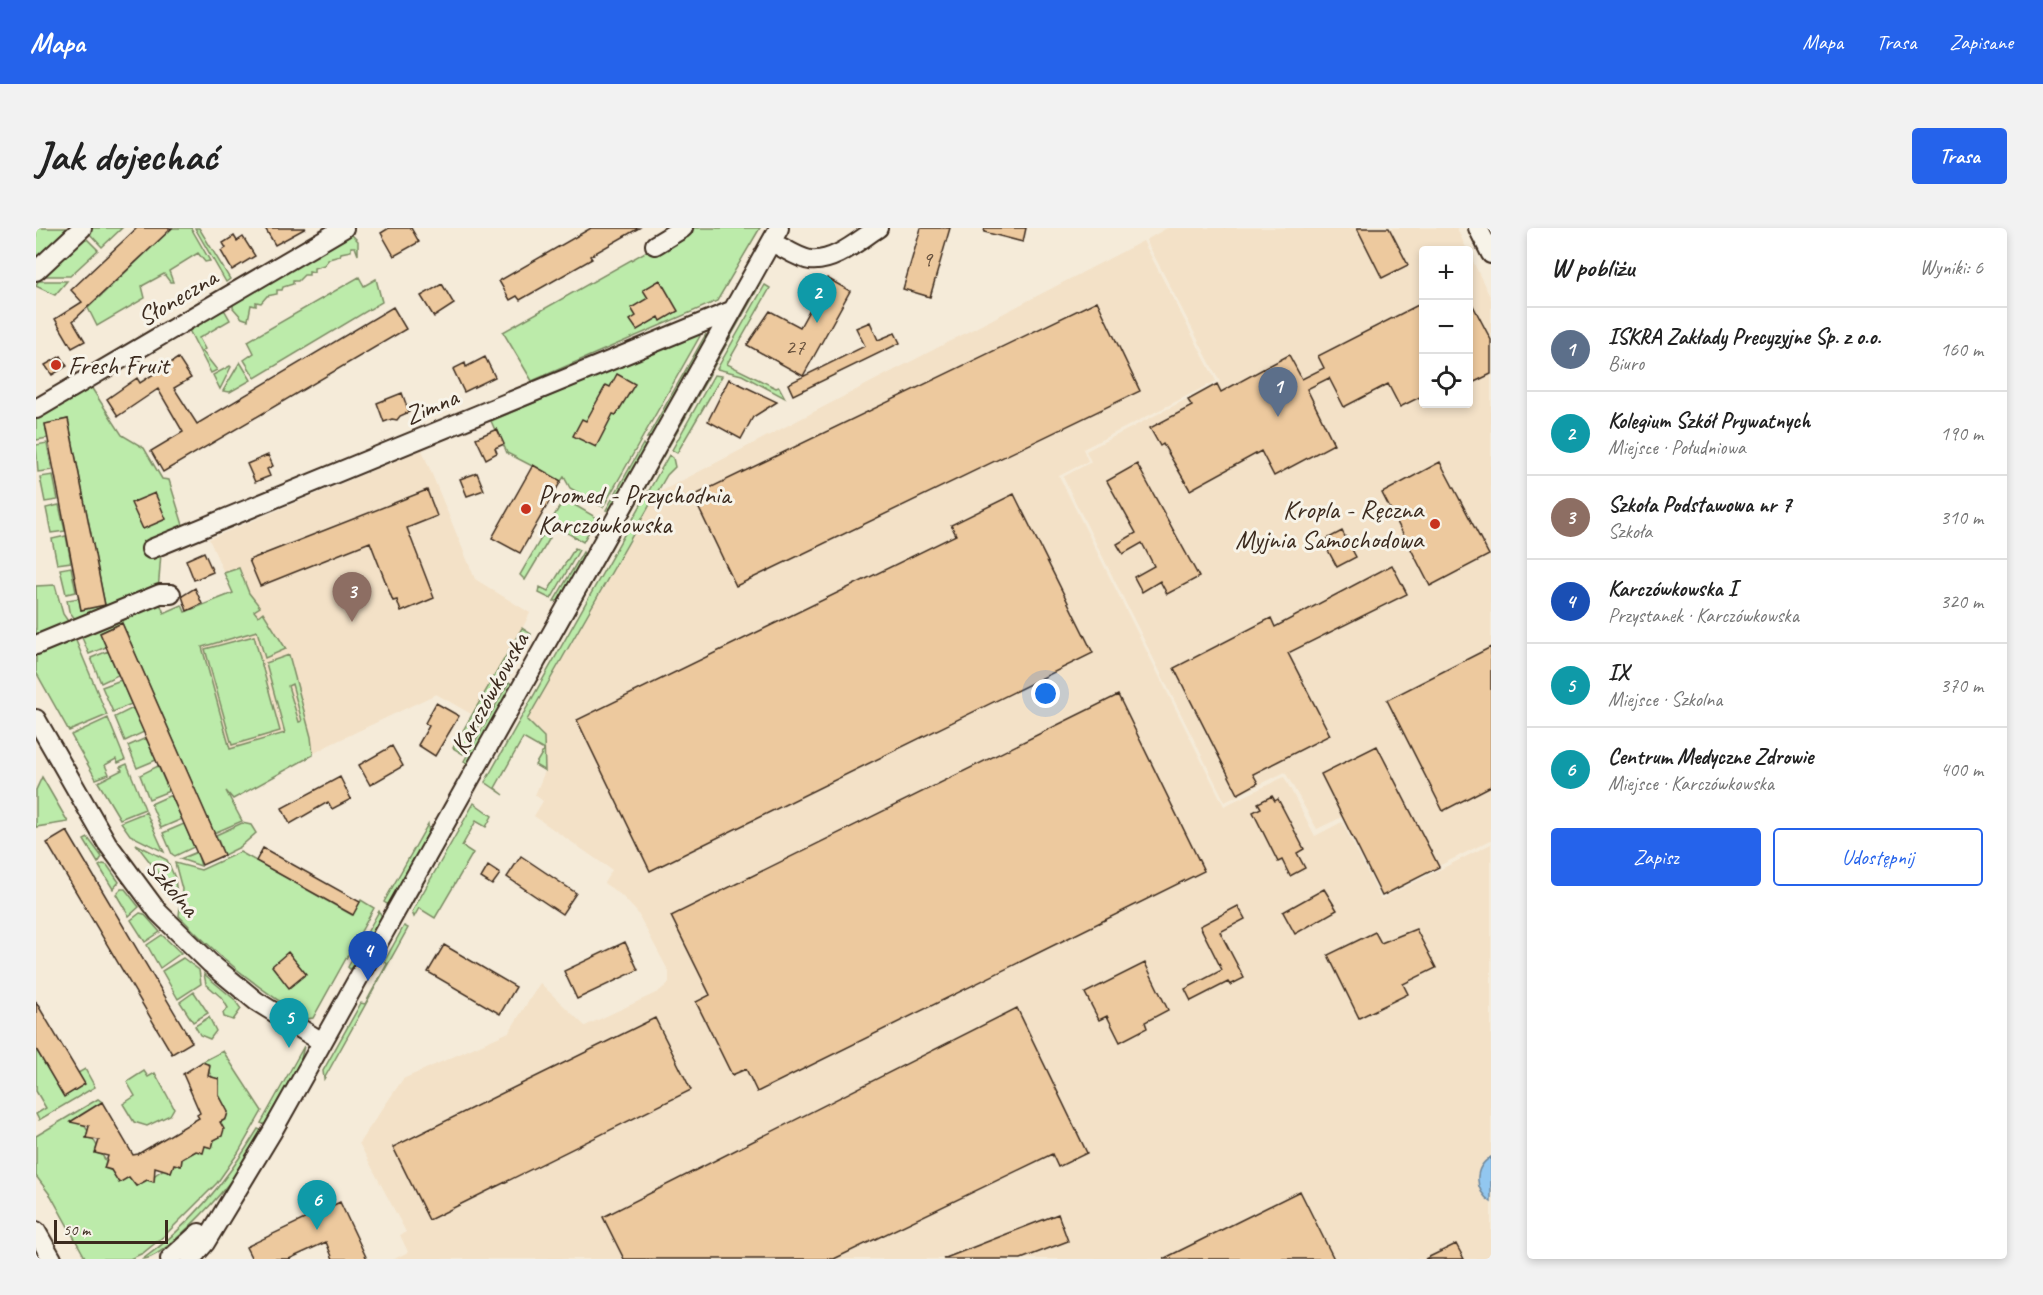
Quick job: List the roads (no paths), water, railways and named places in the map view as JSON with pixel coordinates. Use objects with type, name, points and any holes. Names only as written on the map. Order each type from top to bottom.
[{"type":"street","points":[[36,271],[82,228]]},
{"type":"street","name":"Słoneczna","points":[[36,409],[344,228]]},
{"type":"street","points":[[655,245],[682,228]]},
{"type":"street","points":[[775,235],[802,257],[818,260],[832,256],[878,228]]},
{"type":"street","points":[[1478,228],[1491,254]]},
{"type":"street","name":"Karczówkowska","points":[[190,1259],[202,1251],[244,1182],[775,235]]},
{"type":"street","name":"Zimna","points":[[151,549],[731,311]]},
{"type":"street","points":[[36,645],[160,594],[171,594]]},
{"type":"street","name":"Szkolna","points":[[36,719],[107,843],[158,912],[210,963],[256,1001],[322,1042]]},
{"type":"street","name":"Karczówkowska","points":[[170,1259],[208,1225],[244,1182]]},
{"type":"street","points":[[36,1231],[52,1259]]},
{"type":"water","points":[[1491,1157],[1491,1202],[1481,1191],[1478,1179],[1481,1167]]},
{"type":"place","name":"Kolegium Szkół Prywatnych","points":[[817,323]]},
{"type":"place","name":"Fresh Fruit","points":[[56,365]]},
{"type":"place","name":"ISKRA Zakłady Precyzyjne Sp. z o.o.","points":[[1278,417]]},
{"type":"place","name":"Promed - Przychodnia Karczówkowska","points":[[526,509]]},
{"type":"place","name":"Kropla - Ręczna Myjnia Samochodowa","points":[[1435,524]]},
{"type":"place","name":"Szkoła Podstawowa nr 7","points":[[352,622]]},
{"type":"place","name":"Karczówkowska I","points":[[368,981]]},
{"type":"place","name":"IX","points":[[289,1048]]},
{"type":"place","name":"Centrum Medyczne Zdrowie","points":[[317,1230]]}]
